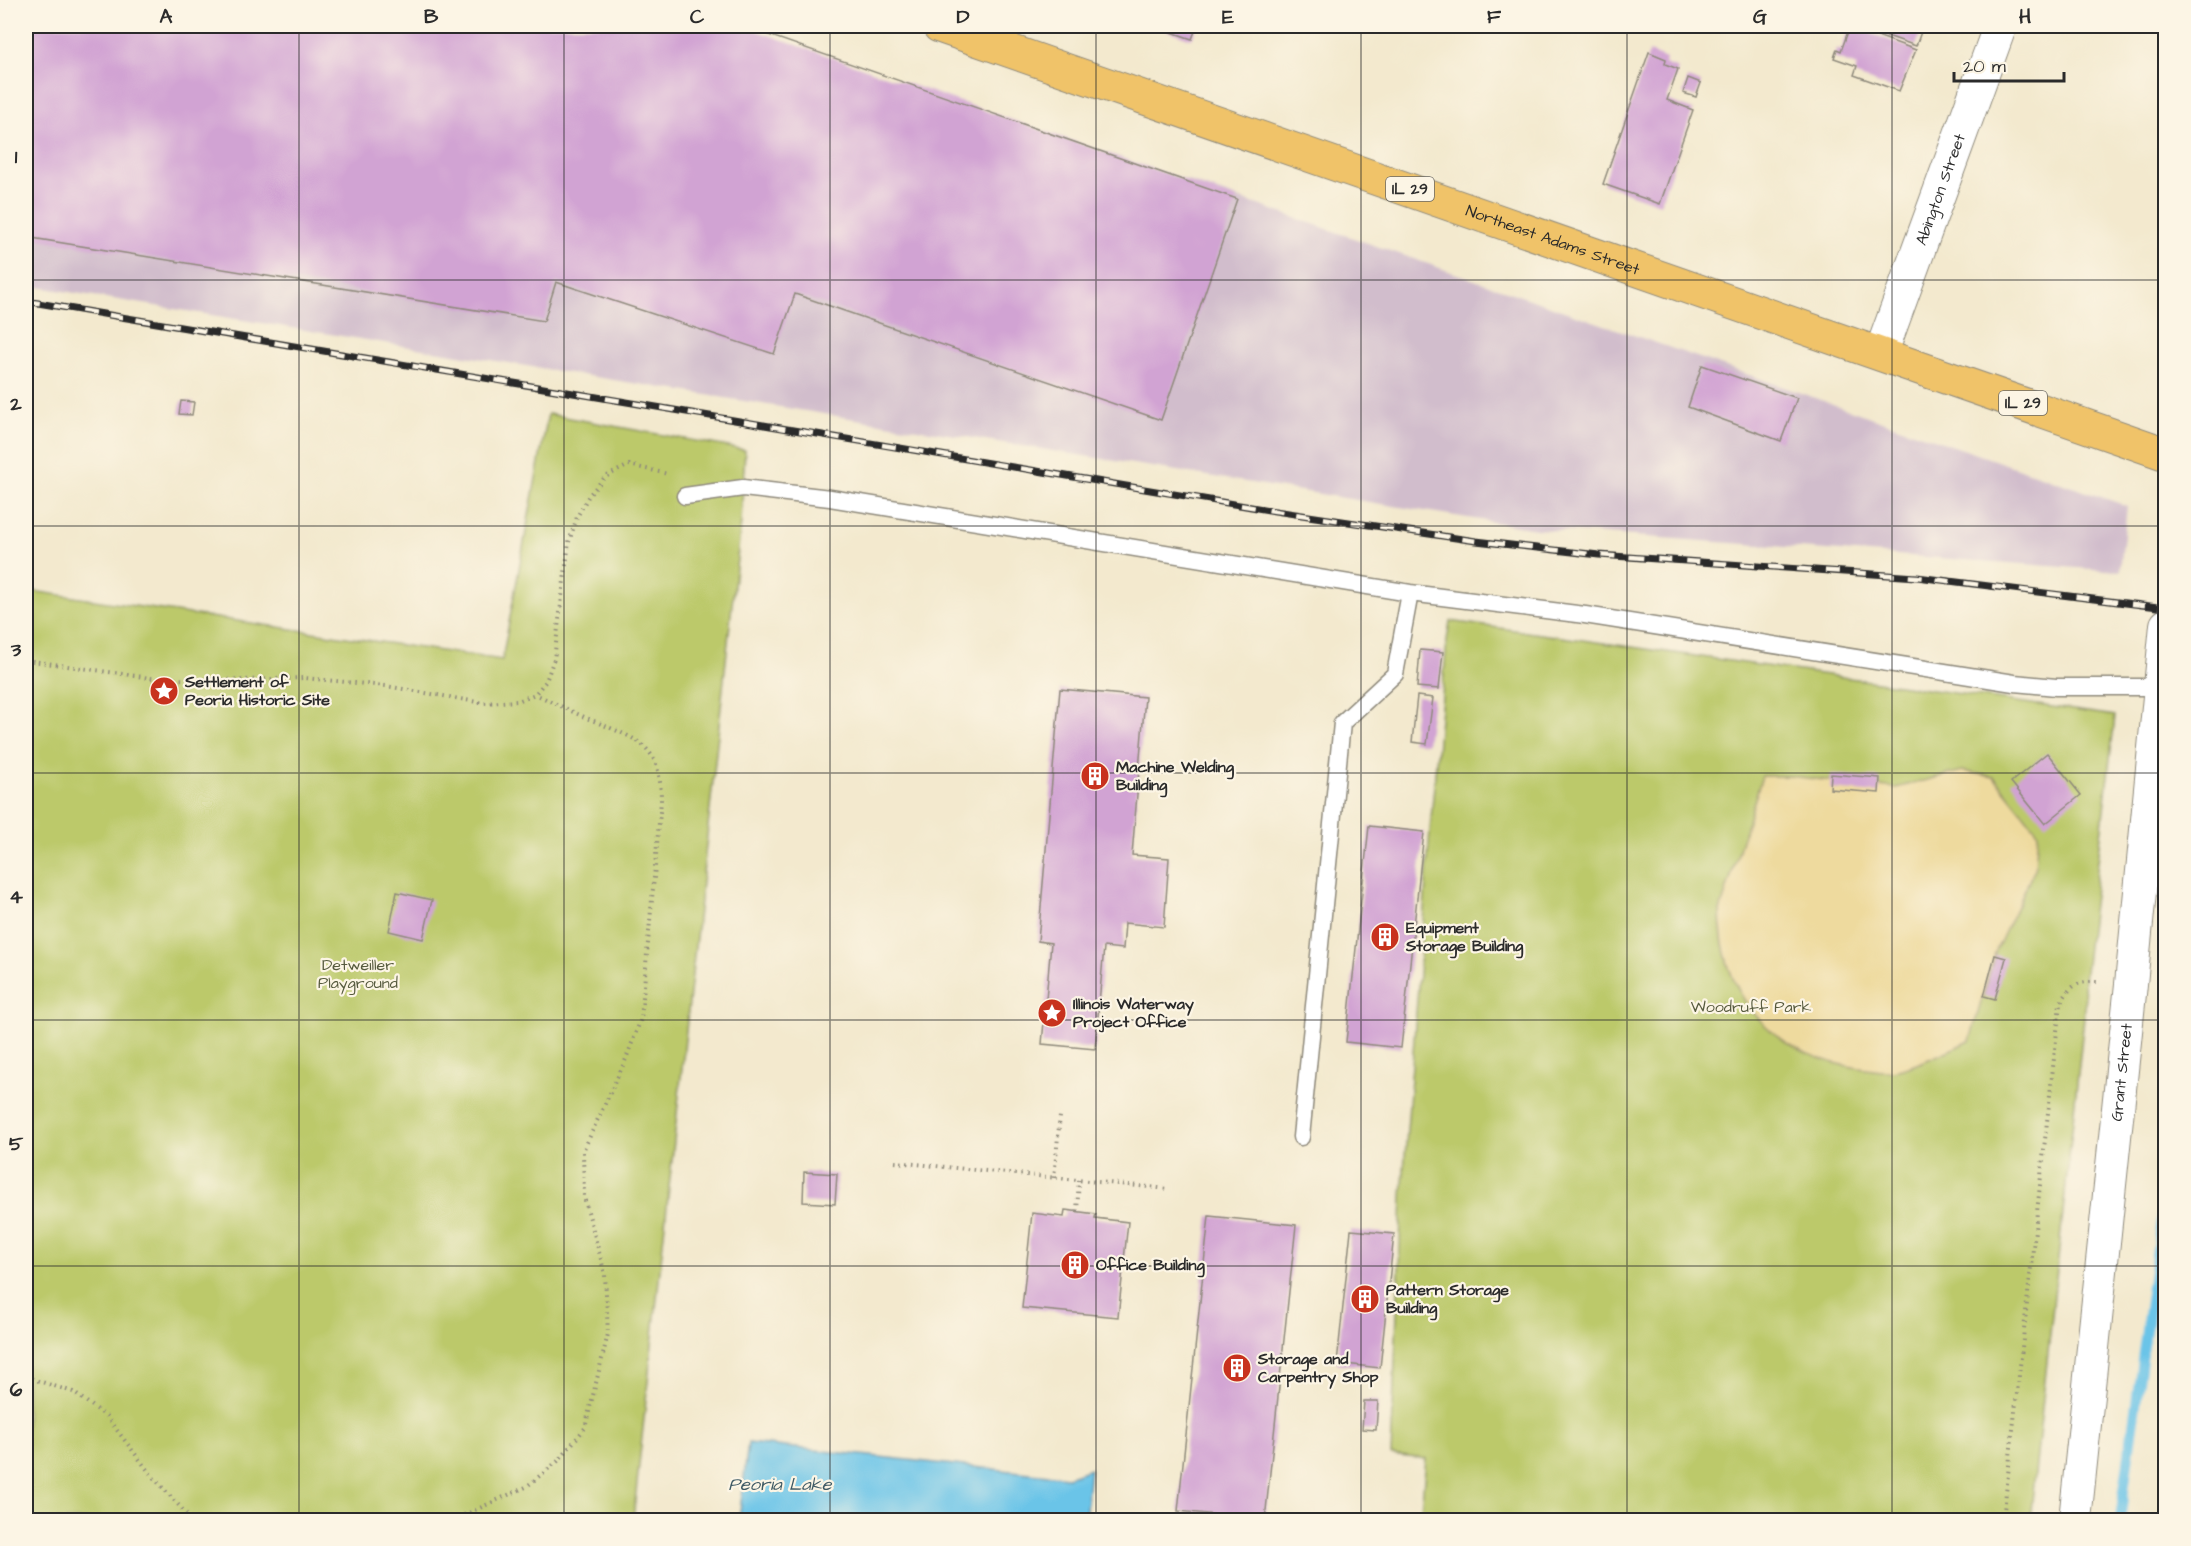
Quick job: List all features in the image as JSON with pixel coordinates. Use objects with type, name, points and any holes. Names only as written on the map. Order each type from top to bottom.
[{"type":"main road","name":"Northeast Adams Street","points":[[939,26],[2166,454]]},
{"type":"street","name":"Abington Street","points":[[1881,353],[2000,26]]},
{"type":"street","name":"Grant Street","points":[[2075,1521],[2161,725],[2159,687],[2166,625]]},
{"type":"lane","points":[[685,496],[743,488],[830,498],[1410,593],[1585,615],[2014,684],[2056,687],[2159,687]]},
{"type":"lane","points":[[1300,1137],[1342,723],[1395,674],[1410,593]]},
{"type":"path","points":[[26,660],[158,679],[305,678],[386,686],[483,703],[519,701],[535,694],[546,681],[554,659],[569,542],[577,517],[589,495],[605,477],[629,465],[672,475],[685,496]]},
{"type":"path","points":[[453,1521],[526,1487],[558,1461],[585,1428],[608,1334],[605,1274],[584,1197],[583,1151],[626,1059],[641,1019],[661,801],[661,781],[657,764],[647,750],[633,737],[535,694]]},
{"type":"path","points":[[2003,1521],[2060,1004],[2071,987],[2084,981]]},
{"type":"path","points":[[1054,1178],[1060,1116]]},
{"type":"path","points":[[895,1162],[1169,1189]]},
{"type":"path","points":[[1077,1211],[1079,1180]]},
{"type":"path","points":[[26,1377],[73,1392],[106,1416],[153,1477],[192,1521]]},
{"type":"shaded area","points":[[26,26],[741,26],[2127,506],[2120,571],[1536,529],[26,285]]},
{"type":"green space","name":"Detweiller Playground","points":[[548,414],[745,450],[741,522],[633,1520],[26,1520],[26,590],[502,660]]},
{"type":"green space","name":"Woodruff Park","points":[[1450,621],[2115,716],[2084,981],[2085,1008],[2030,1520],[1420,1520],[1426,1459],[1391,1455],[1402,1196],[1430,830]]},
{"type":"sand","points":[[1962,771],[1994,777],[2038,832],[2035,868],[1995,953],[1970,1041],[1910,1067],[1893,1071],[1868,1070],[1843,1065],[1815,1057],[1791,1045],[1770,1030],[1753,1012],[1739,990],[1722,940],[1720,911],[1762,776],[1790,776],[1896,788]]},
{"type":"water","name":"Peoria Lake","points":[[748,1443],[1068,1477],[1090,1469],[1085,1520],[739,1520]]},
{"type":"building","points":[[26,26],[743,26],[1237,199],[1161,420],[795,294],[774,354],[556,282],[544,321],[26,237]]},
{"type":"building","points":[[1154,26],[1197,26],[1192,39]]},
{"type":"building","points":[[1850,26],[1916,50],[1899,91],[1854,75],[1857,66],[1834,58],[1837,49],[1841,51]]},
{"type":"building","points":[[1859,26],[1923,26],[1916,46]]},
{"type":"building","points":[[1649,52],[1666,59],[1665,64],[1678,69],[1667,100],[1693,110],[1660,204],[1603,184]]},
{"type":"building","points":[[1688,78],[1701,83],[1696,97],[1683,93]]},
{"type":"building","points":[[1702,365],[1797,398],[1781,441],[1688,407]]},
{"type":"building","points":[[181,401],[194,402],[192,415],[179,414]]},
{"type":"building","points":[[1420,650],[1443,652],[1439,689],[1417,687]]},
{"type":"building","name":"Machine Welding Building","points":[[1060,689],[1145,697],[1132,855],[1169,858],[1164,927],[1125,923],[1123,949],[1104,947],[1095,1049],[1042,1044],[1051,943],[1038,941]]},
{"type":"building","points":[[1417,696],[1433,698],[1427,744],[1412,742]]},
{"type":"building","points":[[2047,753],[2081,795],[2045,824],[2011,782]]},
{"type":"building","points":[[1831,774],[1880,778],[1879,793],[1830,789]]},
{"type":"building","name":"Equipment Storage Building","points":[[1369,826],[1424,832],[1401,1048],[1346,1042]]},
{"type":"building","points":[[397,892],[432,900],[423,939],[389,931]]},
{"type":"building","points":[[1995,955],[2006,958],[1995,999],[1984,996]]},
{"type":"building","points":[[804,1172],[837,1174],[835,1204],[803,1202]]},
{"type":"building","name":"Office Building","points":[[1065,1210],[1096,1214],[1095,1218],[1128,1222],[1118,1317],[1022,1308],[1032,1213],[1064,1217]]},
{"type":"building","name":"Storage and Carpentry Shop","points":[[1209,1216],[1296,1225],[1265,1520],[1178,1511]]},
{"type":"building","name":"Pattern Storage Building","points":[[1351,1230],[1394,1234],[1380,1368],[1337,1363]]},
{"type":"building","points":[[1364,1401],[1378,1401],[1376,1430],[1362,1429]]},
{"type":"waterway","points":[[2120,1520],[2166,1185]]},
{"type":"railway","points":[[26,301],[1275,511],[1476,541],[1599,555],[1917,577],[2166,608]]},
{"type":"place","name":"Settlement of Peoria Historic Site","points":[[164,691]]},
{"type":"place","name":"Machine Welding Building","points":[[1095,776]]},
{"type":"place","name":"Equipment Storage Building","points":[[1385,937]]},
{"type":"place","name":"Illinois Waterway Project Office","points":[[1052,1013]]},
{"type":"place","name":"Office Building","points":[[1075,1265]]},
{"type":"place","name":"Pattern Storage Building","points":[[1365,1299]]},
{"type":"place","name":"Storage and Carpentry Shop","points":[[1237,1368]]}]
